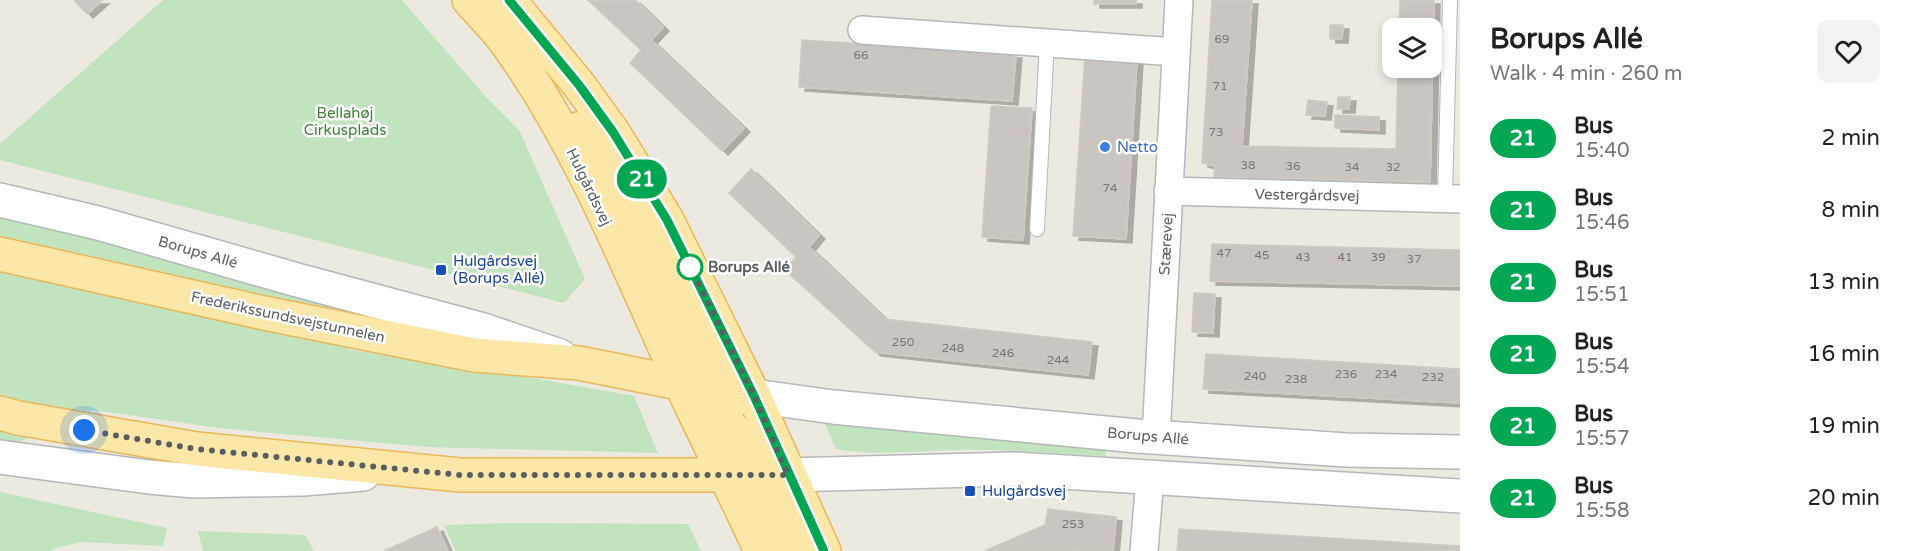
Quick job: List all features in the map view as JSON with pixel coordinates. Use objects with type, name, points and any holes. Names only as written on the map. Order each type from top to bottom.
[{"type":"main road","name":"Hulgårdsvej","points":[[470,0],[507,42],[536,88],[584,175],[761,551]]},
{"type":"main road","points":[[509,0],[579,85],[613,132],[667,220],[773,475],[796,551]]},
{"type":"main road","points":[[536,88],[590,141],[633,211],[705,360],[739,394]]},
{"type":"main road","name":"Frederikssundsvejstunnelen","points":[[0,254],[264,313],[474,355],[579,363]]},
{"type":"main road","name":"Borups Allé","points":[[579,363],[739,394]]},
{"type":"main road","points":[[680,382],[716,411],[749,453],[773,475],[824,551]]},
{"type":"main road","points":[[0,413],[196,449],[460,475],[773,475]]},
{"type":"street","name":"Stærevej","points":[[1156,437],[1179,0]]},
{"type":"street","points":[[862,30],[1176,52]]},
{"type":"street","name":"Vestergårdsvej","points":[[1168,192],[1453,199]]},
{"type":"street","name":"Borups Allé","points":[[0,200],[98,223],[483,330],[579,363]]},
{"type":"street","name":"Borups Allé","points":[[739,394],[834,407],[1156,437],[1346,450],[1460,452]]},
{"type":"street","points":[[0,457],[194,481],[303,478],[419,471]]},
{"type":"street","points":[[773,475],[1014,469],[1460,495]]},
{"type":"street","points":[[1144,551],[1150,477]]},
{"type":"lane","name":"Vestergårdsvej","points":[[1450,0],[1453,199]]},
{"type":"lane","points":[[1037,229],[1047,42]]},
{"type":"green space","name":"Bellahøj Cirkusplads","points":[[163,0],[402,0],[485,96],[519,130],[585,279],[564,303],[0,160],[0,144]]},
{"type":"green space","points":[[0,215],[327,299],[350,350],[505,373],[634,396],[658,453],[427,447],[219,428],[93,410],[17,443],[0,440]]},
{"type":"green space","points":[[825,424],[1106,450],[1105,456],[990,450],[880,453],[851,451],[836,449]]},
{"type":"green space","points":[[0,492],[167,528],[163,546],[81,542],[52,549],[52,551],[0,551]]},
{"type":"green space","points":[[688,524],[701,551],[456,551],[444,525]]},
{"type":"green space","points":[[198,531],[305,535],[314,551],[203,551]]},
{"type":"building","points":[[74,0],[103,0],[87,14]]},
{"type":"building","points":[[588,0],[635,0],[663,27],[651,40],[744,128],[722,151],[630,63],[641,50]]},
{"type":"building","points":[[1094,0],[1136,0],[1136,4],[1094,4]]},
{"type":"building","points":[[1212,0],[1252,0],[1242,146],[1396,149],[1398,78],[1432,78],[1430,182],[1214,177],[1215,166],[1202,163]]},
{"type":"building","points":[[1400,0],[1434,0],[1434,18],[1399,18]]},
{"type":"building","points":[[1330,25],[1343,25],[1342,39],[1330,39]]},
{"type":"building","points":[[802,40],[1016,54],[1012,101],[799,87]]},
{"type":"building","name":"Netto","points":[[1085,55],[1137,59],[1126,239],[1073,236]]},
{"type":"building","points":[[1338,97],[1350,97],[1349,109],[1337,109]]},
{"type":"building","points":[[1308,100],[1327,102],[1325,116],[1306,115]]},
{"type":"building","points":[[991,106],[1032,108],[1023,240],[982,237]]},
{"type":"building","points":[[1335,115],[1379,117],[1379,130],[1335,128]]},
{"type":"building","points":[[751,169],[819,235],[809,247],[885,319],[1092,342],[1088,375],[875,352],[785,270],[796,257],[729,193]]},
{"type":"building","points":[[1212,244],[1460,250],[1460,286],[1210,281]]},
{"type":"building","points":[[1194,293],[1215,294],[1213,333],[1192,332]]},
{"type":"building","points":[[1206,354],[1460,369],[1460,403],[1203,389]]},
{"type":"building","points":[[1048,509],[1116,517],[1113,551],[1078,551],[1078,548],[1072,551],[984,551],[1045,525]]},
{"type":"building","points":[[437,527],[448,551],[384,551]]},
{"type":"building","points":[[1179,529],[1460,546],[1460,551],[1177,551]]},
{"type":"bus line","name":"21","points":[[509,0],[579,85],[613,132],[667,220],[754,396],[824,551]]},
{"type":"place","name":"Netto","points":[[1105,147]]},
{"type":"place","name":"Borups Allé","points":[[690,267]]},
{"type":"place","name":"Hulgårdsvej (Borups Allé)","points":[[441,270]]},
{"type":"place","name":"Hulgårdsvej","points":[[970,491]]},
{"type":"route","points":[[84,430],[196,449],[460,475],[788,475],[754,396],[688,262],[690,267]]}]
